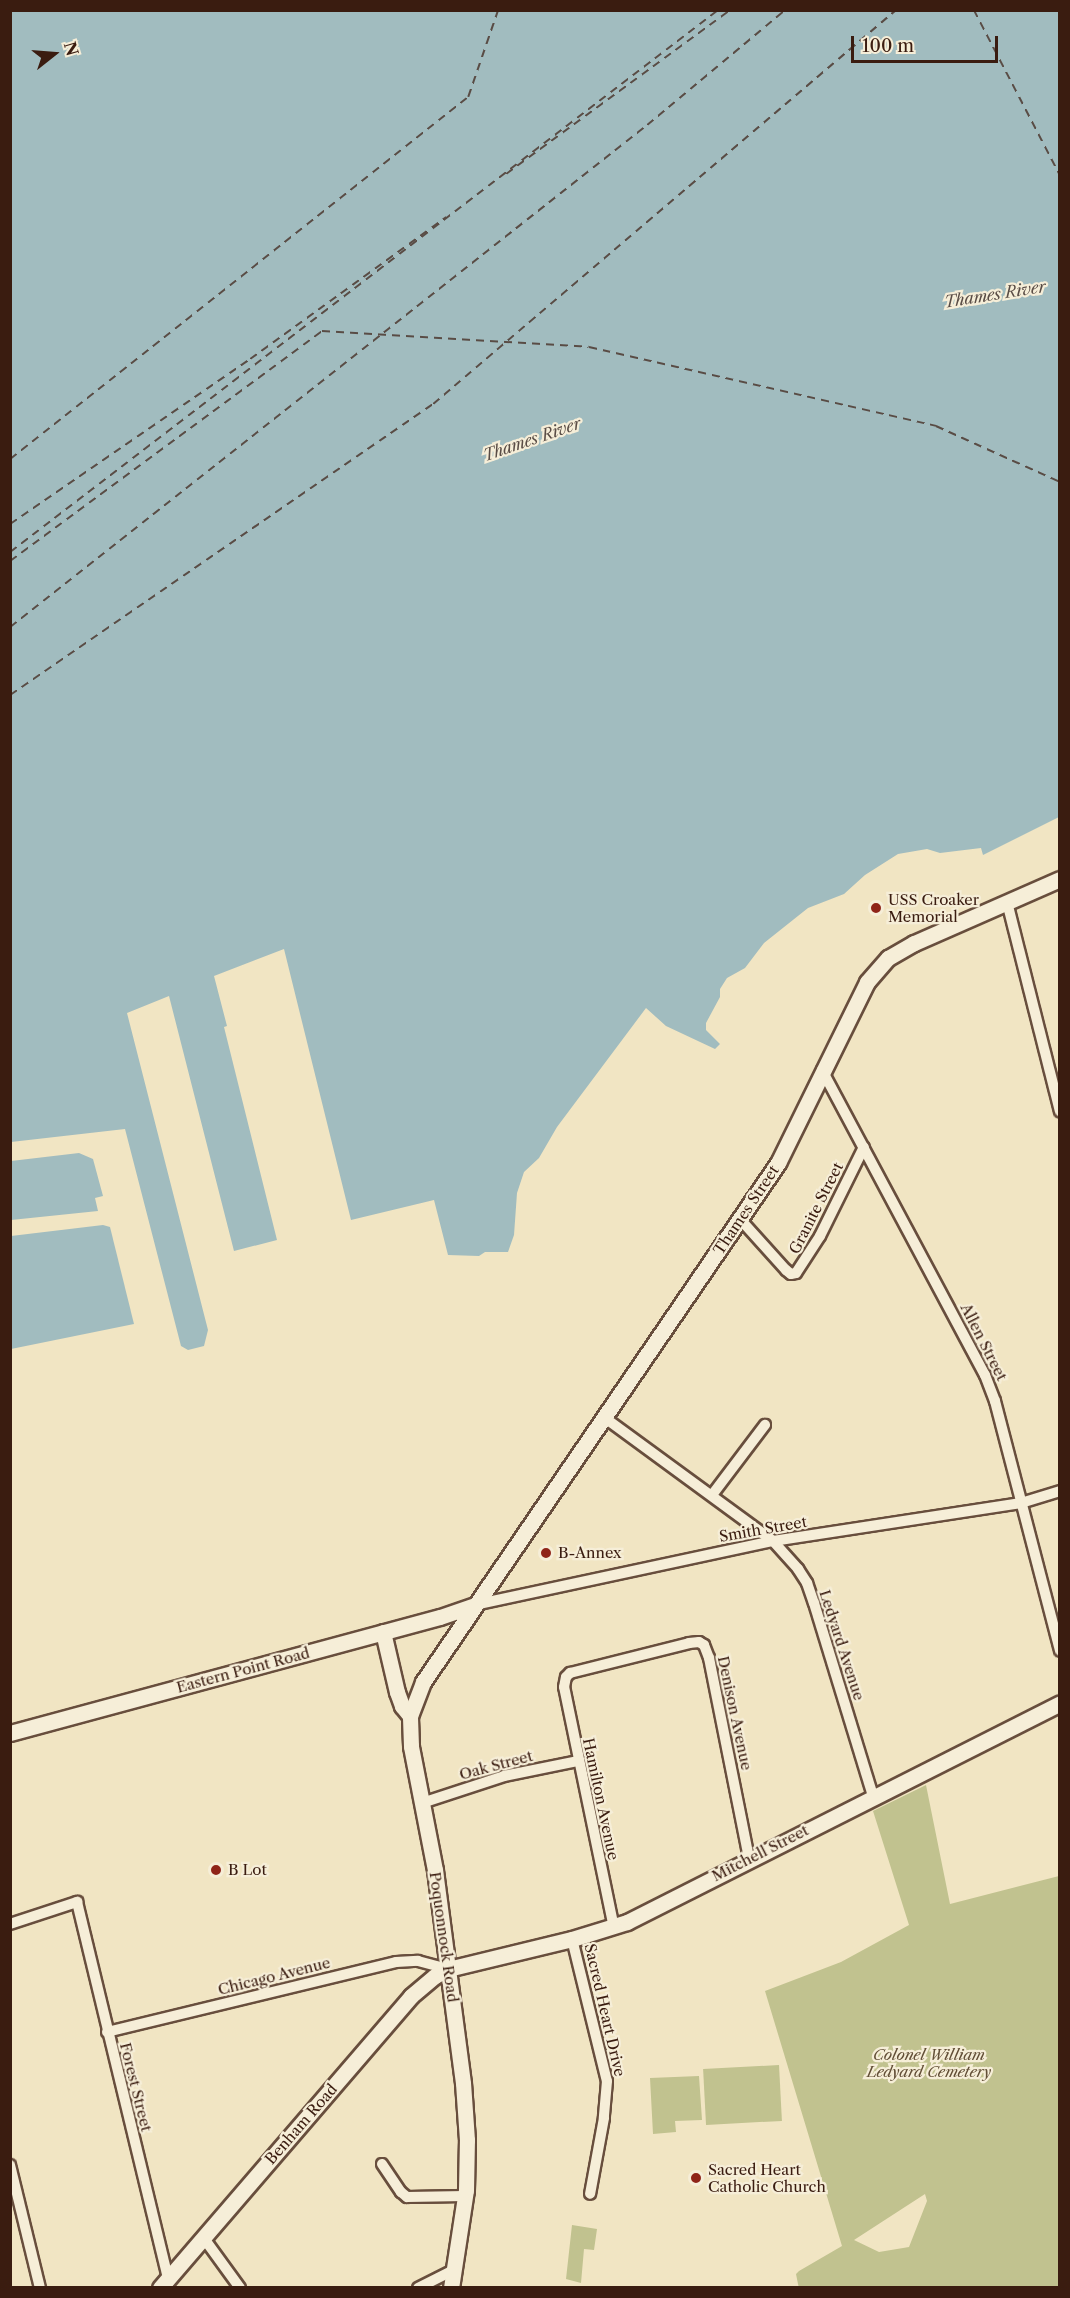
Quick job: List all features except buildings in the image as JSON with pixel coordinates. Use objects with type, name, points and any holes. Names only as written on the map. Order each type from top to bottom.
[{"type":"main road","name":"Thames Street","points":[[474,1605],[778,1163],[867,982],[888,958],[914,943],[1059,879]]},
{"type":"main road","name":"Eastern Point Road","points":[[10,1733],[383,1632],[474,1605]]},
{"type":"main road","name":"Poquonnock Road","points":[[451,2288],[468,2167],[463,2083],[435,1870],[411,1746],[410,1716],[423,1682],[474,1605]]},
{"type":"main road","points":[[383,1632],[397,1692],[402,1706],[410,1716]]},
{"type":"main road","name":"Mitchell Street","points":[[448,1969],[614,1928],[1059,1703]]},
{"type":"main road","name":"Benham Road","points":[[164,2283],[411,1996],[428,1981],[448,1969]]},
{"type":"street","points":[[1007,902],[1059,1111]]},
{"type":"street","name":"Allen Street","points":[[822,1070],[985,1375],[995,1401],[1059,1652]]},
{"type":"street","name":"Granite Street","points":[[740,1220],[755,1233],[786,1270],[791,1274],[796,1273],[820,1236],[864,1147]]},
{"type":"street","name":"Ledyard Avenue","points":[[604,1418],[773,1541],[807,1583],[873,1796]]},
{"type":"street","points":[[712,1495],[765,1425]]},
{"type":"street","name":"Smith Street","points":[[474,1605],[773,1541],[1021,1503],[1059,1491]]},
{"type":"street","name":"Denison Avenue","points":[[566,1677],[575,1670],[689,1643],[699,1642],[704,1645],[709,1658],[749,1858]]},
{"type":"street","name":"Hamilton Avenue","points":[[566,1677],[564,1687],[578,1761],[614,1928]]},
{"type":"street","name":"Oak Street","points":[[422,1803],[504,1776],[578,1761]]},
{"type":"street","name":"Forest Street","points":[[10,1924],[77,1902],[164,2283]]},
{"type":"street","name":"Sacred Heart Drive","points":[[572,1939],[607,2081],[604,2118],[590,2194]]},
{"type":"street","name":"Chicago Avenue","points":[[107,2032],[396,1962],[418,1961],[448,1969]]},
{"type":"street","points":[[382,2164],[400,2192],[407,2197],[465,2196]]},
{"type":"street","points":[[10,2165],[40,2288]]},
{"type":"street","points":[[203,2237],[240,2288]]},
{"type":"street","points":[[418,2288],[454,2270]]},
{"type":"green space","name":"Colonel William Ledyard Cemetery","points":[[926,1785],[950,1904],[1059,1876],[1059,2287],[799,2288],[796,2274],[799,2271],[842,2246],[765,1991],[841,1962],[909,1925],[873,1811]],"holes":[[[925,2194],[927,2201],[909,2247],[879,2252],[854,2240]]]},
{"type":"green space","points":[[779,2065],[782,2121],[706,2125],[703,2069]]},
{"type":"green space","points":[[699,2076],[702,2120],[675,2121],[676,2132],[653,2134],[650,2078]]},
{"type":"green space","points":[[572,2225],[597,2229],[594,2250],[584,2249],[581,2283],[566,2279]]},
{"type":"water","name":"Thames River","points":[[10,11],[1059,11],[1059,817],[983,855],[981,848],[940,853],[927,849],[898,854],[865,875],[844,894],[808,908],[764,943],[745,968],[727,978],[706,1023],[706,1030],[720,1044],[715,1049],[666,1026],[646,1008],[557,1127],[539,1158],[524,1172],[517,1193],[514,1235],[508,1252],[485,1252],[479,1256],[448,1255],[434,1200],[351,1220],[284,949],[214,976],[227,1026],[224,1027],[277,1240],[234,1251],[169,996],[127,1013],[208,1330],[204,1346],[188,1350],[181,1346],[125,1129],[11,1142]]},
{"type":"water","points":[[79,1153],[93,1159],[103,1196],[95,1198],[98,1211],[11,1220],[11,1161]]},
{"type":"water","points":[[103,1225],[110,1227],[134,1324],[11,1349],[11,1236]]},
{"type":"ferry route","points":[[10,459],[468,97],[498,10]]},
{"type":"ferry route","points":[[10,552],[718,10]]},
{"type":"ferry route","points":[[506,174],[730,10]]},
{"type":"ferry route","points":[[10,627],[647,125],[785,10]]},
{"type":"ferry route","points":[[10,695],[433,404],[896,10]]},
{"type":"ferry route","points":[[974,10],[1060,175]]},
{"type":"ferry route","points":[[10,524],[250,359],[446,217]]},
{"type":"ferry route","points":[[10,561],[322,331],[589,347],[936,426],[1060,482]]},
{"type":"place","name":"USS Croaker Memorial","points":[[876,908]]},
{"type":"place","name":"B-Annex","points":[[546,1553]]},
{"type":"place","name":"B Lot","points":[[216,1870]]},
{"type":"place","name":"Sacred Heart Catholic Church","points":[[696,2178]]}]
